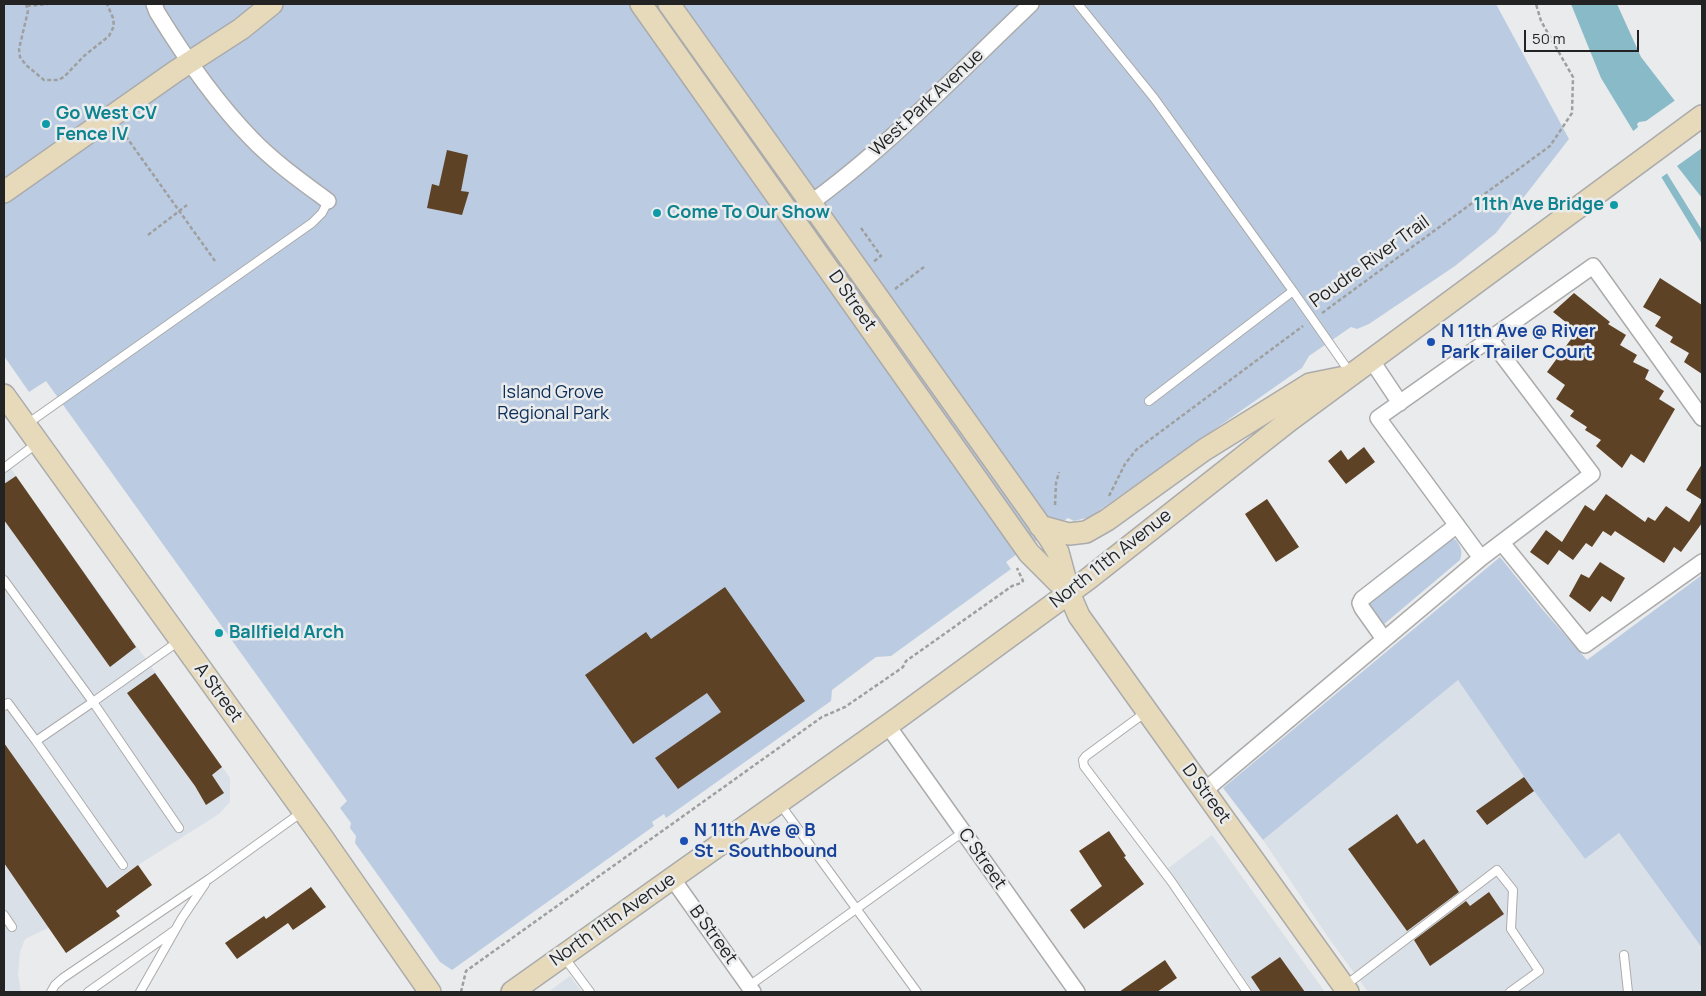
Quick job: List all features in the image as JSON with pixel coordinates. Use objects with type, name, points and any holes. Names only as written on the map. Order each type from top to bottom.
[{"type":"street","points":[[154,4],[157,12],[189,62],[251,138],[290,174],[328,201]]},
{"type":"street","points":[[4,192],[45,168],[189,62],[242,30],[272,4]]},
{"type":"street","name":"D Street","points":[[641,4],[1030,552],[1069,593]]},
{"type":"street","name":"D Street","points":[[669,4],[814,200],[1058,552],[1069,593],[1079,616],[1346,989]]},
{"type":"street","name":"West Park Avenue","points":[[792,216],[866,160],[1031,4]]},
{"type":"street","name":"North 11th Avenue","points":[[512,992],[888,726],[1069,593],[1284,424],[1702,116]]},
{"type":"street","points":[[1481,558],[1378,418],[1593,266],[1702,418]]},
{"type":"street","points":[[1204,791],[1481,558],[1592,474],[1490,339]]},
{"type":"street","points":[[1372,361],[1400,402]]},
{"type":"street","points":[[1040,526],[1069,534],[1086,532],[1107,520],[1204,450],[1310,384],[1353,375]]},
{"type":"street","name":"A Street","points":[[4,395],[303,811],[430,992]]},
{"type":"street","points":[[1384,639],[1362,608],[1360,603],[1362,598],[1457,525]]},
{"type":"street","points":[[1502,543],[1585,644],[1702,562]]},
{"type":"street","name":"C Street","points":[[888,726],[1077,992]]},
{"type":"street","name":"B Street","points":[[672,878],[751,989]]},
{"type":"lane","points":[[1078,4],[1154,98],[1353,375]]},
{"type":"lane","points":[[25,426],[312,224],[322,213],[328,201]]},
{"type":"lane","points":[[1149,401],[1293,291]]},
{"type":"lane","points":[[4,468],[38,443]]},
{"type":"lane","points":[[4,580],[93,702],[179,828]]},
{"type":"lane","points":[[36,741],[180,640]]},
{"type":"lane","points":[[4,706],[8,703],[123,865]]},
{"type":"lane","points":[[1147,711],[1086,756],[1083,760],[1084,766],[1171,881],[1247,992]]},
{"type":"lane","points":[[778,802],[917,992]]},
{"type":"lane","points":[[51,992],[55,985],[63,978],[209,879],[303,811]]},
{"type":"lane","points":[[751,989],[963,832]]},
{"type":"lane","points":[[1346,989],[1497,870],[1513,890],[1511,929],[1539,970],[1510,992]]},
{"type":"lane","points":[[140,992],[196,895],[209,879]]},
{"type":"lane","points":[[4,915],[12,927]]},
{"type":"lane","points":[[88,992],[176,928]]},
{"type":"lane","points":[[563,956],[590,992]]},
{"type":"lane","points":[[1624,956],[1628,992]]},
{"type":"path","points":[[48,4],[26,5],[28,11],[19,49],[20,57],[26,65],[44,80],[58,80],[64,77],[84,56],[109,36],[114,26],[113,18],[106,4]]},
{"type":"path","name":"Poudre River Trail","points":[[1106,501],[1125,464],[1136,450],[1550,146],[1572,112],[1573,77],[1541,21],[1536,4]]},
{"type":"path","points":[[117,124],[215,261]]},
{"type":"path","points":[[148,235],[188,205]]},
{"type":"path","points":[[861,228],[881,256],[868,266]]},
{"type":"path","points":[[888,294],[924,267]]},
{"type":"path","points":[[1055,505],[1056,483],[1059,472]]},
{"type":"path","points":[[461,992],[466,971],[815,723],[845,707],[896,672],[906,661],[1012,586],[1021,583],[1023,581],[1021,578]]},
{"type":"shaded area","points":[[1571,4],[1617,4],[1641,57],[1702,136],[1702,198],[1677,166],[1660,162],[1702,230],[1702,244],[1601,78]]},
{"type":"shaded area","points":[[4,459],[230,778],[230,802],[219,814],[138,865],[48,928],[25,939],[20,952],[18,975],[21,992],[4,992]]},
{"type":"shaded area","points":[[1458,679],[1534,791],[1585,859],[1619,833],[1702,948],[1702,992],[1368,992],[1328,937],[1263,840]]},
{"type":"shaded area","points":[[1212,835],[1325,992],[1254,992],[1167,869]]},
{"type":"shaded area","points":[[570,976],[582,992],[548,992]]},
{"type":"green space","name":"Island Grove Regional Park","points":[[4,4],[1496,4],[1569,139],[1496,233],[1455,266],[1369,324],[1357,329],[1351,327],[1309,356],[1302,368],[1090,517],[1074,521],[1068,518],[1006,562],[1011,569],[891,656],[876,657],[832,690],[831,701],[666,818],[664,814],[652,822],[654,826],[452,970],[440,962],[355,843],[356,836],[350,828],[351,823],[340,808],[347,801],[46,381],[29,392],[4,356]]},
{"type":"green space","points":[[1448,538],[1456,540],[1459,545],[1461,552],[1460,560],[1383,625],[1368,603]]},
{"type":"green space","points":[[1500,557],[1587,660],[1702,575],[1702,948],[1619,833],[1585,859],[1534,791],[1458,680],[1263,840],[1223,788]]},
{"type":"pier","points":[[1677,99],[1702,132],[1702,148],[1677,166],[1677,171],[1675,168],[1665,166],[1669,172],[1659,179],[1631,133],[1638,127],[1637,124],[1639,122],[1646,121]]},
{"type":"building","points":[[447,150],[468,155],[461,191],[469,192],[462,215],[427,208],[432,184],[439,186]]},
{"type":"building","points":[[1660,278],[1702,305],[1702,374],[1684,362],[1689,353],[1670,342],[1673,337],[1655,326],[1661,317],[1643,307]]},
{"type":"building","points":[[1574,293],[1610,322],[1608,324],[1626,335],[1620,345],[1637,355],[1633,362],[1649,370],[1645,379],[1664,391],[1659,399],[1675,409],[1644,463],[1631,454],[1622,468],[1596,446],[1601,440],[1585,430],[1587,427],[1570,416],[1574,411],[1556,399],[1565,385],[1547,372],[1577,331],[1553,312]]},
{"type":"building","points":[[1364,447],[1375,462],[1346,484],[1328,461],[1341,450],[1348,460]]},
{"type":"building","points":[[1702,464],[1702,500],[1686,490]]},
{"type":"building","points":[[16,476],[136,647],[110,667],[4,520],[4,484]]},
{"type":"building","points":[[1606,494],[1645,522],[1648,517],[1655,521],[1666,506],[1689,522],[1702,501],[1702,523],[1681,552],[1674,547],[1664,563],[1615,531],[1611,536],[1603,531],[1592,547],[1586,543],[1573,560],[1559,550],[1548,565],[1530,552],[1546,530],[1562,542],[1585,505],[1594,511]]},
{"type":"building","points":[[1267,499],[1299,547],[1276,562],[1245,514]]},
{"type":"building","points":[[1600,562],[1625,578],[1611,602],[1602,596],[1590,612],[1569,596],[1581,574],[1589,578]]},
{"type":"building","points":[[725,587],[805,701],[678,789],[655,758],[721,712],[707,693],[633,744],[585,675],[646,632],[651,639]]},
{"type":"building","points":[[155,673],[222,767],[212,775],[224,793],[206,805],[195,786],[127,693]]},
{"type":"building","points":[[4,743],[107,888],[138,865],[152,885],[116,911],[120,916],[66,953],[4,863]]},
{"type":"building","points":[[1524,777],[1534,791],[1487,825],[1476,811]]},
{"type":"building","points":[[1397,814],[1417,844],[1424,839],[1459,892],[1407,931],[1348,849]]},
{"type":"building","points":[[1109,831],[1126,856],[1124,857],[1144,884],[1084,929],[1070,910],[1102,886],[1079,851]]},
{"type":"building","points":[[311,887],[326,907],[293,930],[288,923],[237,959],[225,943],[264,916],[266,919]]},
{"type":"building","points":[[1489,892],[1504,914],[1430,966],[1414,940],[1466,901],[1470,906]]},
{"type":"building","points":[[1280,957],[1305,992],[1261,992],[1251,977]]},
{"type":"building","points":[[1165,960],[1177,978],[1157,992],[1119,992]]},
{"type":"place","name":"Go West CV Fence IV","points":[[46,124]]},
{"type":"place","name":"11th Ave Bridge","points":[[1614,205]]},
{"type":"place","name":"Come To Our Show","points":[[657,213]]},
{"type":"place","name":"N 11th Ave @ River Park Trailer Court","points":[[1431,342]]},
{"type":"place","name":"Ballfield Arch","points":[[219,633]]},
{"type":"place","name":"N 11th Ave @ B St - Southbound","points":[[684,841]]}]
